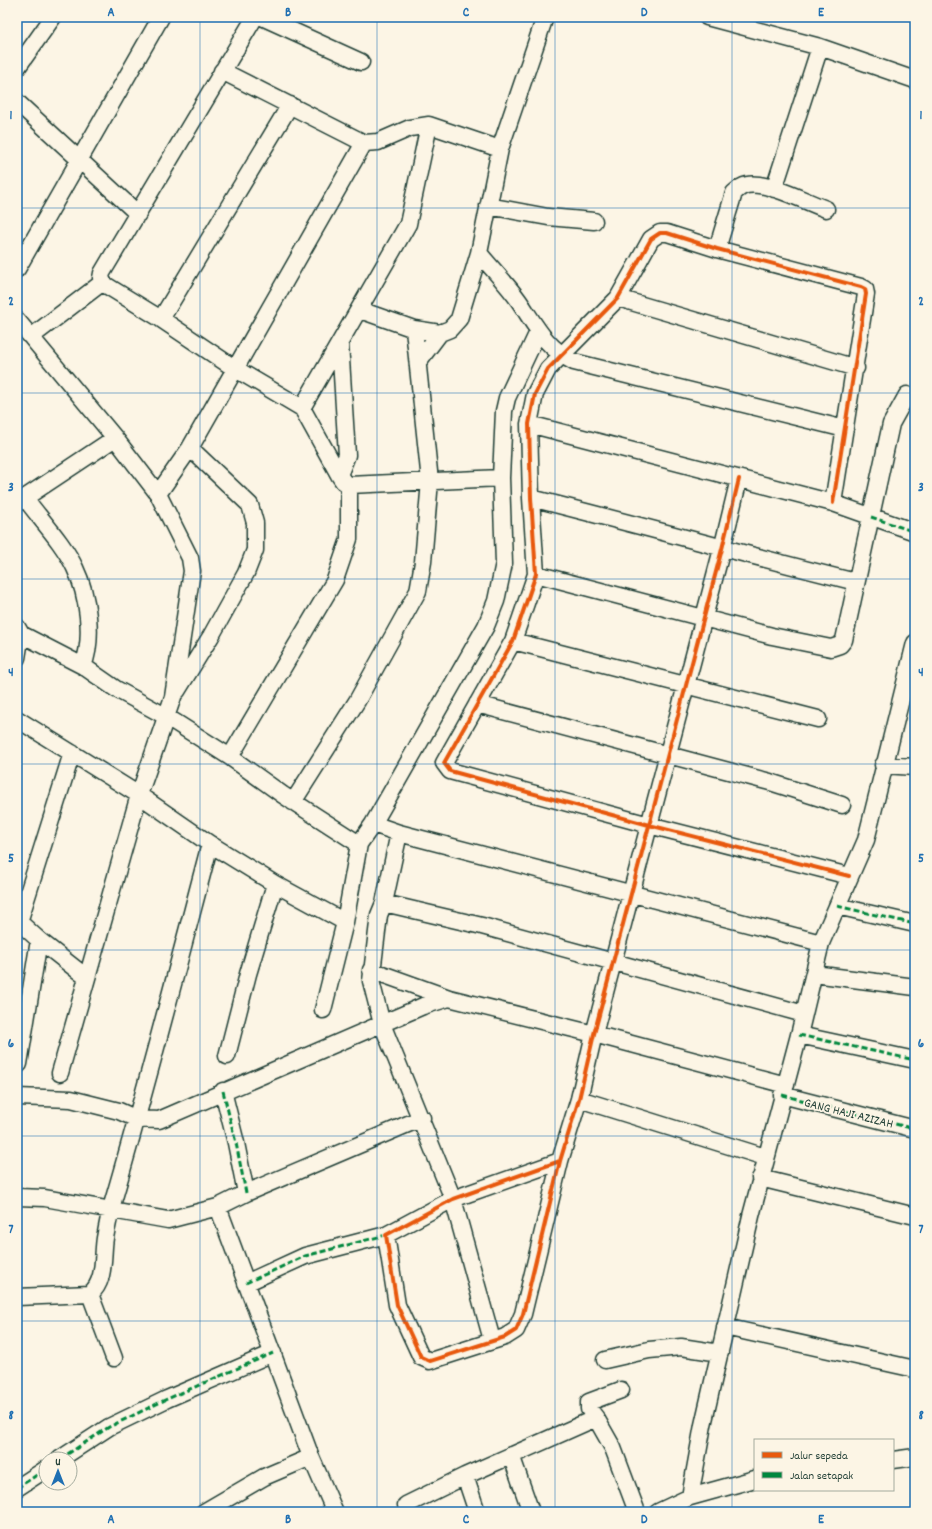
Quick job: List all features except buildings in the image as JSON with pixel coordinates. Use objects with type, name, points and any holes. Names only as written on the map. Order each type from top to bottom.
[{"type":"street","points":[[17,68],[53,17]]},
{"type":"street","points":[[17,269],[27,255],[78,159],[161,17]]},
{"type":"street","points":[[255,17],[101,278],[103,282],[162,319],[234,368],[302,408],[344,480]]},
{"type":"street","points":[[262,17],[361,62]]},
{"type":"street","points":[[707,17],[727,20],[820,47],[915,80]]},
{"type":"street","points":[[360,310],[414,329],[440,333],[450,329],[459,318],[479,253],[500,149],[542,22]]},
{"type":"street","points":[[774,189],[820,47]]},
{"type":"street","points":[[222,71],[364,143],[378,142],[410,128],[429,125],[500,149]]},
{"type":"street","points":[[17,102],[138,214]]},
{"type":"street","points":[[162,319],[290,105]]},
{"type":"street","points":[[302,408],[360,310],[409,220],[429,125]]},
{"type":"street","points":[[158,494],[190,448],[234,368],[364,143]]},
{"type":"street","points":[[717,249],[734,193],[741,187],[748,184],[766,186],[826,209]]},
{"type":"street","points":[[488,206],[548,217],[594,220]]},
{"type":"street","points":[[833,503],[856,368],[866,294],[865,289],[717,249],[667,233],[655,235],[618,298],[557,352],[535,394],[529,424],[531,498],[536,574],[512,641],[444,760],[447,769],[649,825],[849,876]]},
{"type":"street","points":[[479,253],[518,300],[540,334],[557,352],[574,362],[846,429]]},
{"type":"street","points":[[31,337],[103,282]]},
{"type":"street","points":[[618,298],[856,368]]},
{"type":"street","points":[[17,320],[115,438],[158,494],[190,558],[192,571],[173,697],[139,795],[86,977],[60,1073]]},
{"type":"street","points":[[294,802],[357,701],[416,596],[423,562],[430,481],[414,329]]},
{"type":"street","points":[[418,362],[440,333]]},
{"type":"street","points":[[492,1340],[453,1199],[422,1118],[382,1024],[373,992],[371,970],[379,915],[384,903],[386,828],[486,626],[496,601],[504,563],[501,478],[504,411],[507,398],[540,334]]},
{"type":"street","points":[[230,757],[336,580],[349,539],[344,480],[348,455],[340,343]]},
{"type":"street","points":[[536,574],[772,636],[831,648],[840,644],[844,640],[891,424],[907,395]]},
{"type":"street","points":[[529,424],[833,503],[915,532]]},
{"type":"street","points":[[83,666],[87,655],[88,623],[75,568],[21,501],[115,438]]},
{"type":"street","points":[[173,697],[211,636],[246,573],[255,550],[255,523],[250,505],[190,448]]},
{"type":"street","points":[[344,480],[430,481],[501,478]]},
{"type":"street","points":[[386,1235],[398,1305],[421,1357],[430,1361],[505,1337],[516,1330],[523,1314],[560,1161],[579,1099],[612,962],[722,549],[739,479]]},
{"type":"street","points":[[531,498],[687,537],[722,549],[856,582]]},
{"type":"street","points":[[17,658],[19,630],[83,666],[116,689],[167,717],[230,757],[294,802],[359,844]]},
{"type":"street","points":[[512,641],[818,719]]},
{"type":"street","points":[[690,1498],[703,1425],[760,1178],[799,1035],[821,942],[866,836],[883,765],[912,666],[915,643]]},
{"type":"street","points":[[477,704],[770,782],[842,805]]},
{"type":"street","points":[[17,719],[139,795],[210,844],[275,884],[345,922]]},
{"type":"street","points":[[72,753],[18,921],[39,940],[86,977]]},
{"type":"street","points":[[883,765],[915,767]]},
{"type":"street","points":[[323,1010],[345,922],[359,844],[386,828],[821,942]]},
{"type":"street","points":[[17,1297],[90,1294],[94,1291],[100,1280],[110,1209],[143,1099],[210,844]]},
{"type":"street","points":[[227,1056],[248,974],[275,884]]},
{"type":"street","points":[[384,903],[482,926],[804,1014]]},
{"type":"street","points":[[837,906],[915,924]]},
{"type":"street","points":[[19,1064],[39,940]]},
{"type":"street","name":"GANG HAJI AZIZAH","points":[[371,970],[449,998],[594,1034],[915,1129]]},
{"type":"street","points":[[814,974],[915,987]]},
{"type":"street","points":[[17,1097],[71,1099],[138,1117],[159,1120],[222,1091],[423,1006],[449,998]]},
{"type":"street","points":[[799,1035],[915,1060]]},
{"type":"street","points":[[222,1091],[236,1144],[246,1193]]},
{"type":"street","points":[[579,1099],[765,1157]]},
{"type":"street","points":[[17,1197],[45,1198],[168,1220],[218,1207],[246,1193],[422,1118]]},
{"type":"street","points":[[246,1282],[305,1256],[386,1235],[453,1199],[560,1161]]},
{"type":"street","points":[[760,1178],[915,1216]]},
{"type":"street","points":[[218,1207],[311,1457],[335,1512]]},
{"type":"street","points":[[90,1294],[114,1358]]},
{"type":"street","points":[[726,1327],[915,1369]]},
{"type":"street","points":[[605,1360],[649,1350],[681,1347],[720,1353]]},
{"type":"street","points":[[73,1451],[115,1424],[167,1399],[273,1353]]},
{"type":"street","points":[[621,1390],[589,1402],[589,1409],[596,1418],[613,1448],[637,1512]]},
{"type":"street","points":[[406,1505],[511,1454],[596,1418]]},
{"type":"street","points":[[511,1454],[531,1512]]},
{"type":"street","points":[[204,1512],[264,1477],[311,1457]]},
{"type":"street","points":[[894,1460],[915,1457]]},
{"type":"street","points":[[17,1488],[38,1474]]},
{"type":"street","points":[[465,1476],[477,1512]]},
{"type":"street","points":[[659,1512],[690,1498],[754,1479]]},
{"type":"marked path","points":[[871,517],[915,532]]},
{"type":"marked path","points":[[837,906],[915,924]]},
{"type":"marked path","points":[[799,1035],[915,1060]]},
{"type":"marked path","points":[[223,1091],[236,1143],[246,1193]]},
{"type":"marked path","points":[[782,1095],[915,1129]]},
{"type":"marked path","points":[[246,1283],[305,1256],[386,1235]]},
{"type":"marked path","points":[[72,1451],[109,1427],[167,1399],[273,1353]]},
{"type":"marked path","points":[[17,1488],[38,1474]]},
{"type":"cycle path","points":[[833,503],[866,294],[865,289],[717,249],[667,233],[660,233],[651,239],[618,298],[548,369],[535,394],[529,424],[531,498],[536,574],[513,641],[444,763],[450,771],[649,825],[849,876]]},
{"type":"cycle path","points":[[560,1161],[453,1199],[386,1235],[397,1305],[421,1357],[430,1361],[505,1337],[516,1330],[523,1314],[560,1161],[579,1099],[594,1034],[722,549],[739,479]]}]
